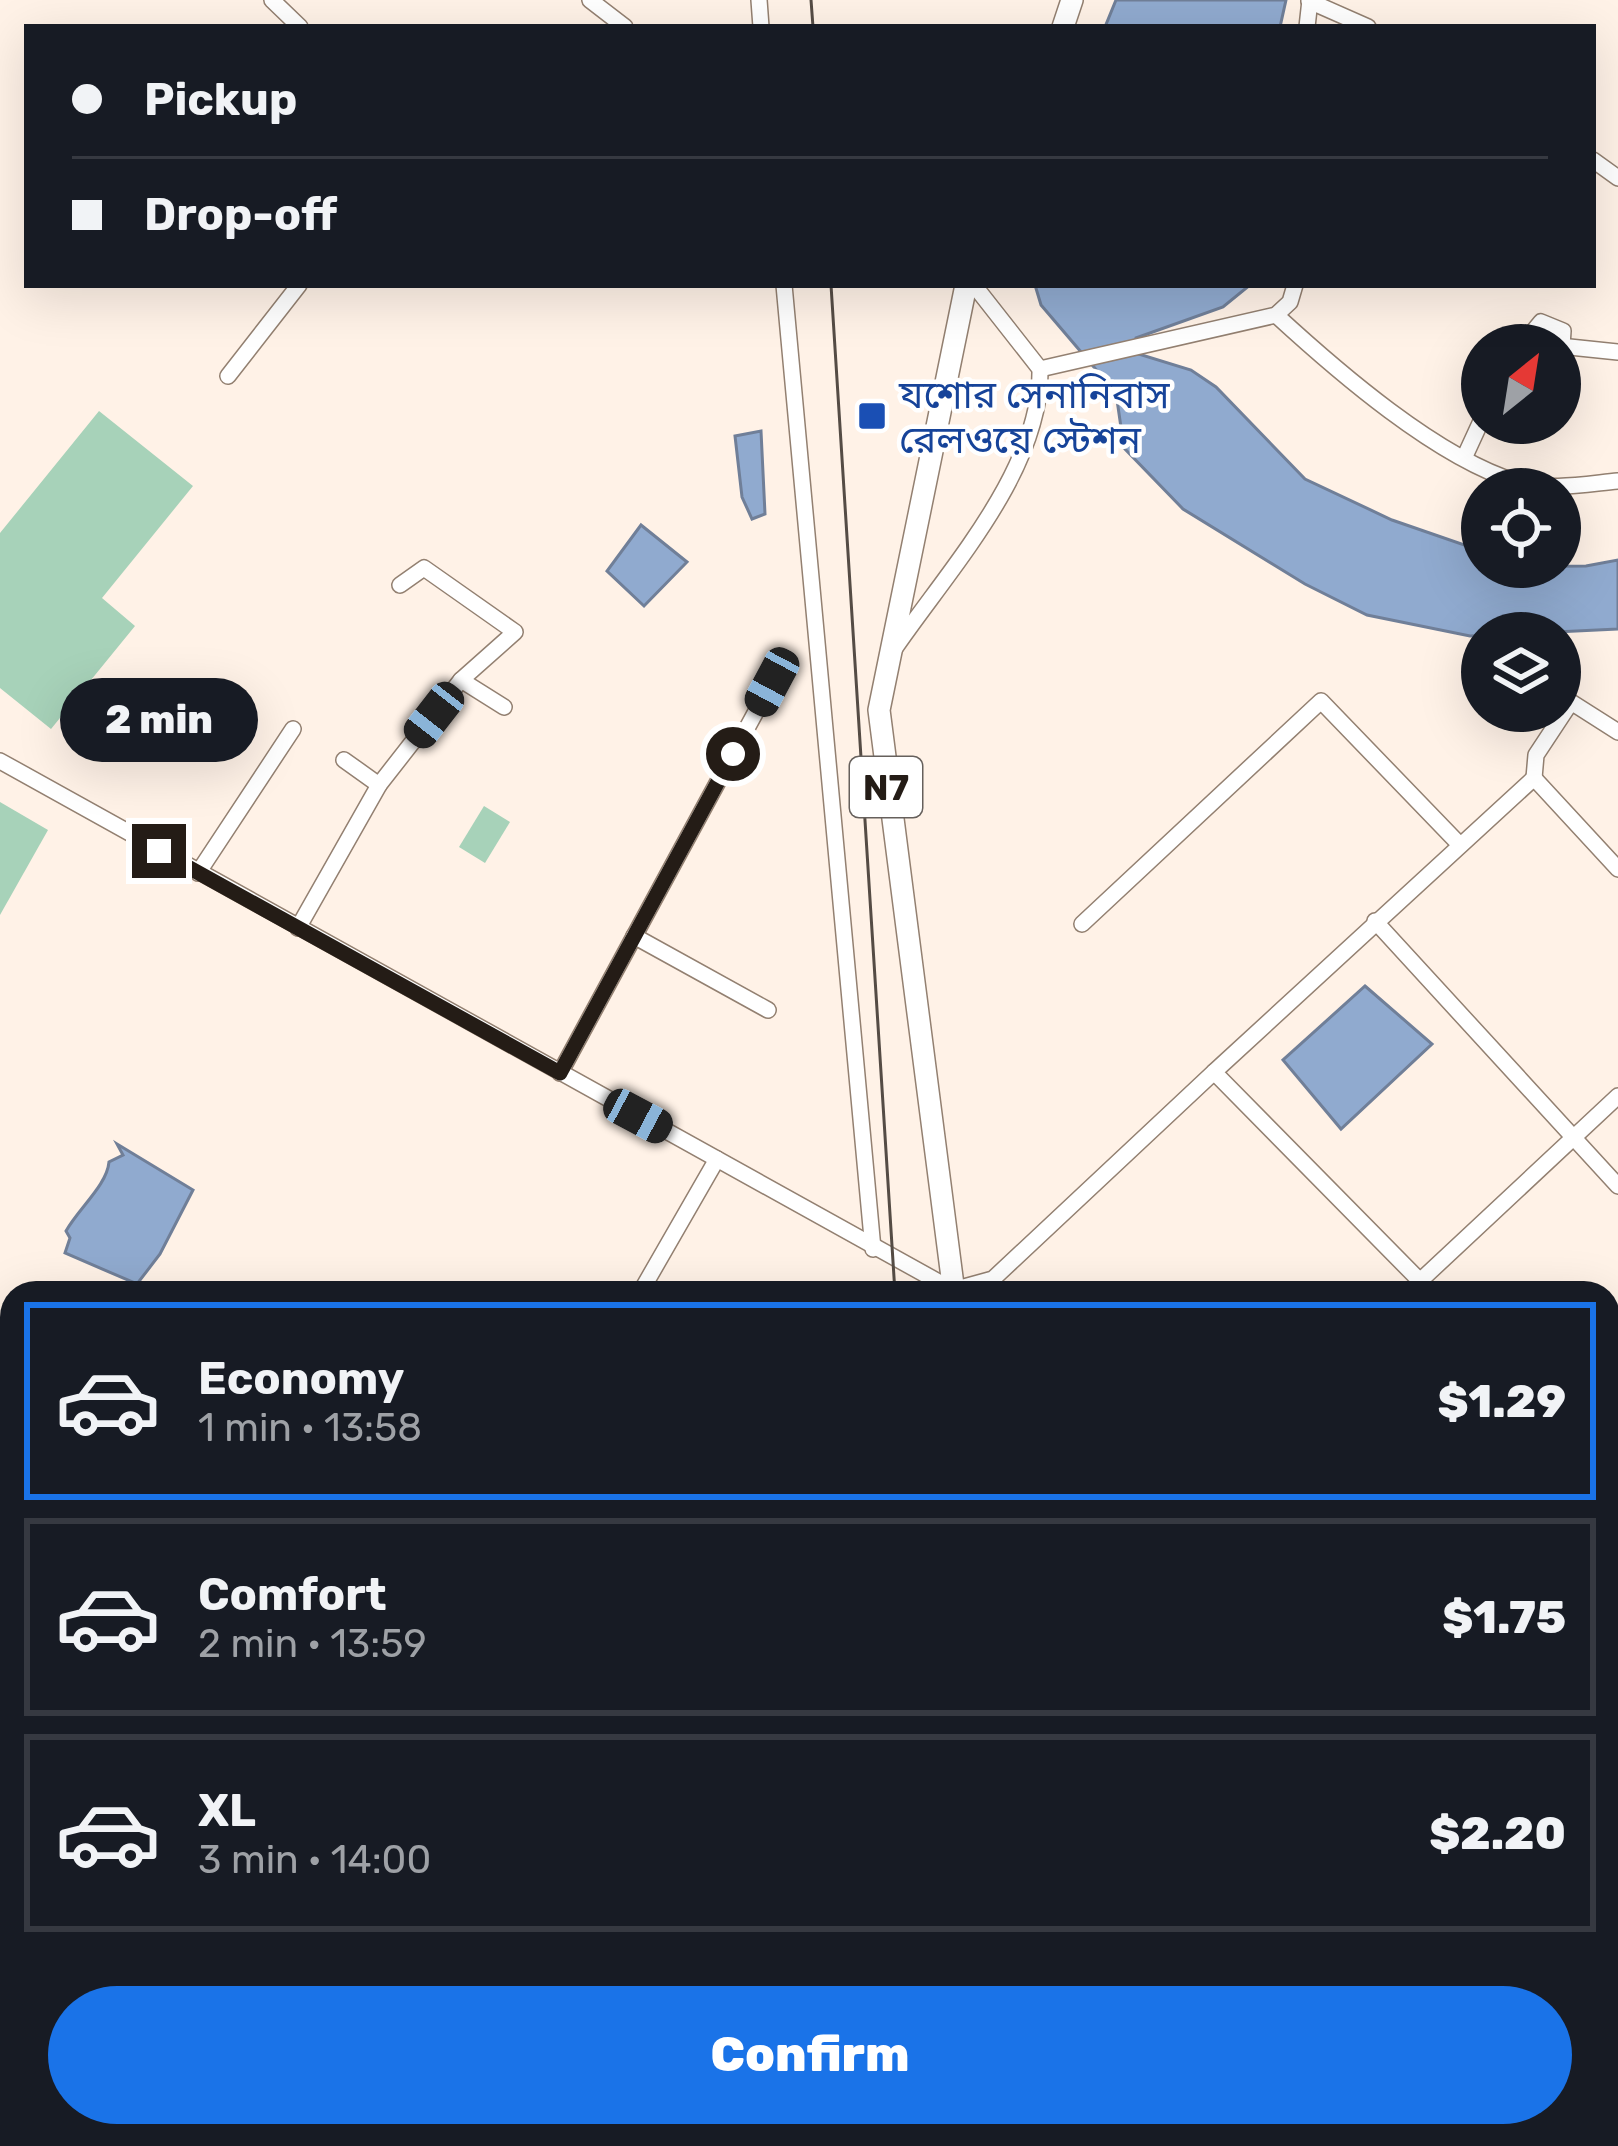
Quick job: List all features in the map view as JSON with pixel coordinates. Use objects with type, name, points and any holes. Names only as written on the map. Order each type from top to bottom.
[{"type":"highway","name":"N7","points":[[952,1281],[880,737],[887,660],[969,288]]},
{"type":"street","points":[[272,0],[297,24]]},
{"type":"street","points":[[590,0],[621,24]]},
{"type":"street","points":[[1310,1],[1361,24]]},
{"type":"street","points":[[228,376],[297,288]]},
{"type":"street","points":[[784,288],[872,1249]]},
{"type":"street","points":[[887,660],[1012,476],[1036,420],[1040,369],[972,288]]},
{"type":"street","points":[[1040,369],[1276,315],[1290,302],[1293,288]]},
{"type":"street","points":[[1276,315],[1356,389],[1465,456],[1518,482],[1564,486],[1618,481]]},
{"type":"street","points":[[1581,348],[1618,352]]},
{"type":"street","points":[[1465,456],[1470,444]]},
{"type":"street","points":[[298,928],[379,785],[461,680],[515,632],[424,568],[400,585]]},
{"type":"street","points":[[461,680],[504,707]]},
{"type":"street","points":[[560,1073],[772,682]]},
{"type":"street","points":[[1082,924],[1322,701],[1460,844]]},
{"type":"street","points":[[989,1281],[1534,778],[1536,755],[1571,702],[1618,732]]},
{"type":"street","points":[[198,873],[293,729]]},
{"type":"street","points":[[344,760],[379,785]]},
{"type":"street","points":[[0,761],[934,1281]]},
{"type":"street","points":[[1534,778],[1618,869]]},
{"type":"street","points":[[1375,921],[1618,1186]]},
{"type":"street","points":[[634,936],[769,1010]]},
{"type":"street","points":[[1214,1072],[1419,1281]]},
{"type":"street","points":[[1431,1281],[1618,1096]]},
{"type":"street","points":[[647,1281],[717,1159]]},
{"type":"green space","points":[[99,411],[193,486],[102,598],[135,626],[51,729],[0,688],[0,533]]},
{"type":"green space","points":[[0,802],[48,830],[0,915]]},
{"type":"green space","points":[[484,806],[510,822],[485,863],[459,847]]},
{"type":"water","points":[[1116,0],[1286,0],[1281,24],[1106,24]]},
{"type":"water","points":[[1036,288],[1246,288],[1223,307],[1136,338],[1132,352],[1191,370],[1216,387],[1305,479],[1392,520],[1461,544],[1461,588],[1581,588],[1581,566],[1618,560],[1618,629],[1581,631],[1581,612],[1461,612],[1461,634],[1367,615],[1305,584],[1183,509],[1124,448],[1116,393],[1041,305]]},
{"type":"water","points":[[761,431],[765,514],[752,519],[742,497],[735,436]]},
{"type":"water","points":[[641,525],[687,562],[644,606],[607,571]]},
{"type":"water","points":[[1365,986],[1432,1044],[1341,1129],[1283,1060]]},
{"type":"water","points":[[117,1144],[193,1190],[160,1254],[139,1281],[65,1253],[70,1238],[66,1231],[98,1188],[109,1162],[123,1155]]},
{"type":"railway","points":[[811,0],[813,24]]},
{"type":"railway","points":[[831,288],[894,1281]]},
{"type":"place","name":"যশোর সেনানিবাস রেলওয়ে স্টেশন","points":[[872,416]]},
{"type":"route","points":[[159,851],[560,1073],[733,754]]}]
